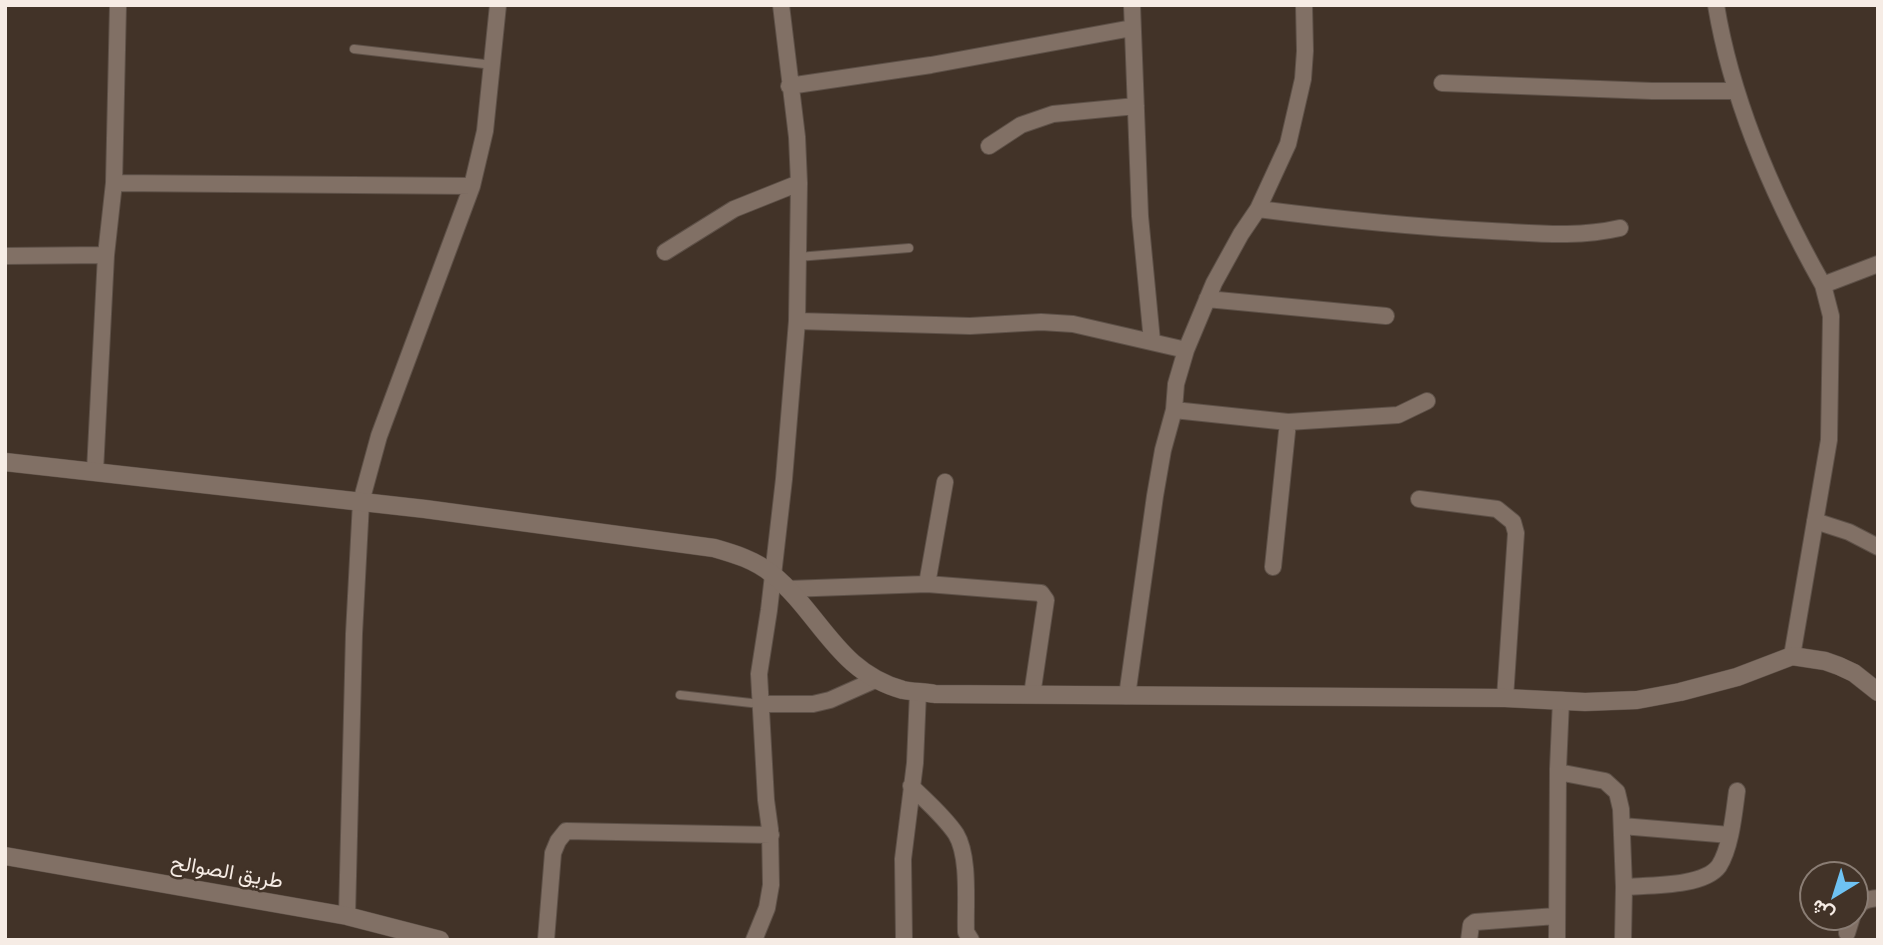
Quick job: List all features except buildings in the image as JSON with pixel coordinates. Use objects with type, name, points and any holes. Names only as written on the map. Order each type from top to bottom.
[{"type":"street","points":[[95,471],[106,255],[114,183],[118,5]]},
{"type":"street","points":[[347,916],[354,634],[361,502],[379,436],[472,186],[485,131],[498,5]]},
{"type":"street","points":[[754,940],[767,908],[771,885],[771,835],[766,800],[759,674],[784,479],[797,321],[799,257],[797,137],[781,5]]},
{"type":"street","points":[[1132,5],[1140,216],[1152,341]]},
{"type":"street","points":[[1127,696],[1155,496],[1163,450],[1174,410],[1176,384],[1186,350],[1207,299],[1241,234],[1258,209],[1288,144],[1303,79],[1304,5]]},
{"type":"street","points":[[1716,5],[1736,91],[1748,127],[1805,253],[1824,285],[1831,316],[1829,440],[1792,656]]},
{"type":"street","points":[[789,86],[931,65],[1132,28]]},
{"type":"street","points":[[1442,83],[1652,91],[1736,91]]},
{"type":"street","points":[[989,146],[1020,125],[1053,114],[1136,106]]},
{"type":"street","points":[[114,183],[472,186]]},
{"type":"street","points":[[665,252],[734,209],[799,183]]},
{"type":"street","points":[[1258,209],[1345,221],[1569,235],[1594,234],[1620,228]]},
{"type":"street","points":[[5,256],[106,255]]},
{"type":"street","points":[[1824,285],[1878,264]]},
{"type":"street","points":[[1207,299],[1386,316]]},
{"type":"street","points":[[797,321],[957,326],[1041,322],[1073,324],[1186,350]]},
{"type":"street","points":[[1174,410],[1288,422],[1398,415],[1427,401]]},
{"type":"street","points":[[1273,567],[1288,422]]},
{"type":"street","points":[[5,462],[361,502],[714,548],[750,560],[772,574],[788,589],[835,647],[857,668],[875,680],[918,692],[1637,700],[1737,677],[1792,656],[1839,666],[1854,673],[1878,692]]},
{"type":"street","points":[[927,584],[945,482]]},
{"type":"street","points":[[1419,499],[1497,509],[1513,522],[1516,533],[1505,698]]},
{"type":"street","points":[[1815,521],[1849,531],[1878,547]]},
{"type":"street","points":[[788,589],[927,584],[1041,593],[1046,600],[1032,695]]},
{"type":"street","points":[[762,704],[813,704],[830,700],[875,680]]},
{"type":"street","points":[[904,940],[903,859],[915,763],[918,692]]},
{"type":"street","points":[[1557,940],[1561,700]]},
{"type":"street","points":[[1558,772],[1605,781],[1617,792],[1621,809],[1625,887],[1623,940]]},
{"type":"street","points":[[911,786],[958,837],[964,860],[966,932],[971,940]]},
{"type":"street","points":[[1625,887],[1693,881],[1718,866],[1730,835],[1737,791]]},
{"type":"street","points":[[1622,826],[1730,835]]},
{"type":"street","points":[[546,940],[553,853],[566,831],[771,835]]},
{"type":"street","name":"طريق الصوالح","points":[[5,856],[347,916],[440,940]]},
{"type":"street","points":[[1469,940],[1471,925],[1475,922],[1556,916]]},
{"type":"lane","points":[[354,49],[493,65]]},
{"type":"lane","points":[[799,257],[909,248]]},
{"type":"lane","points":[[680,695],[762,704]]}]
